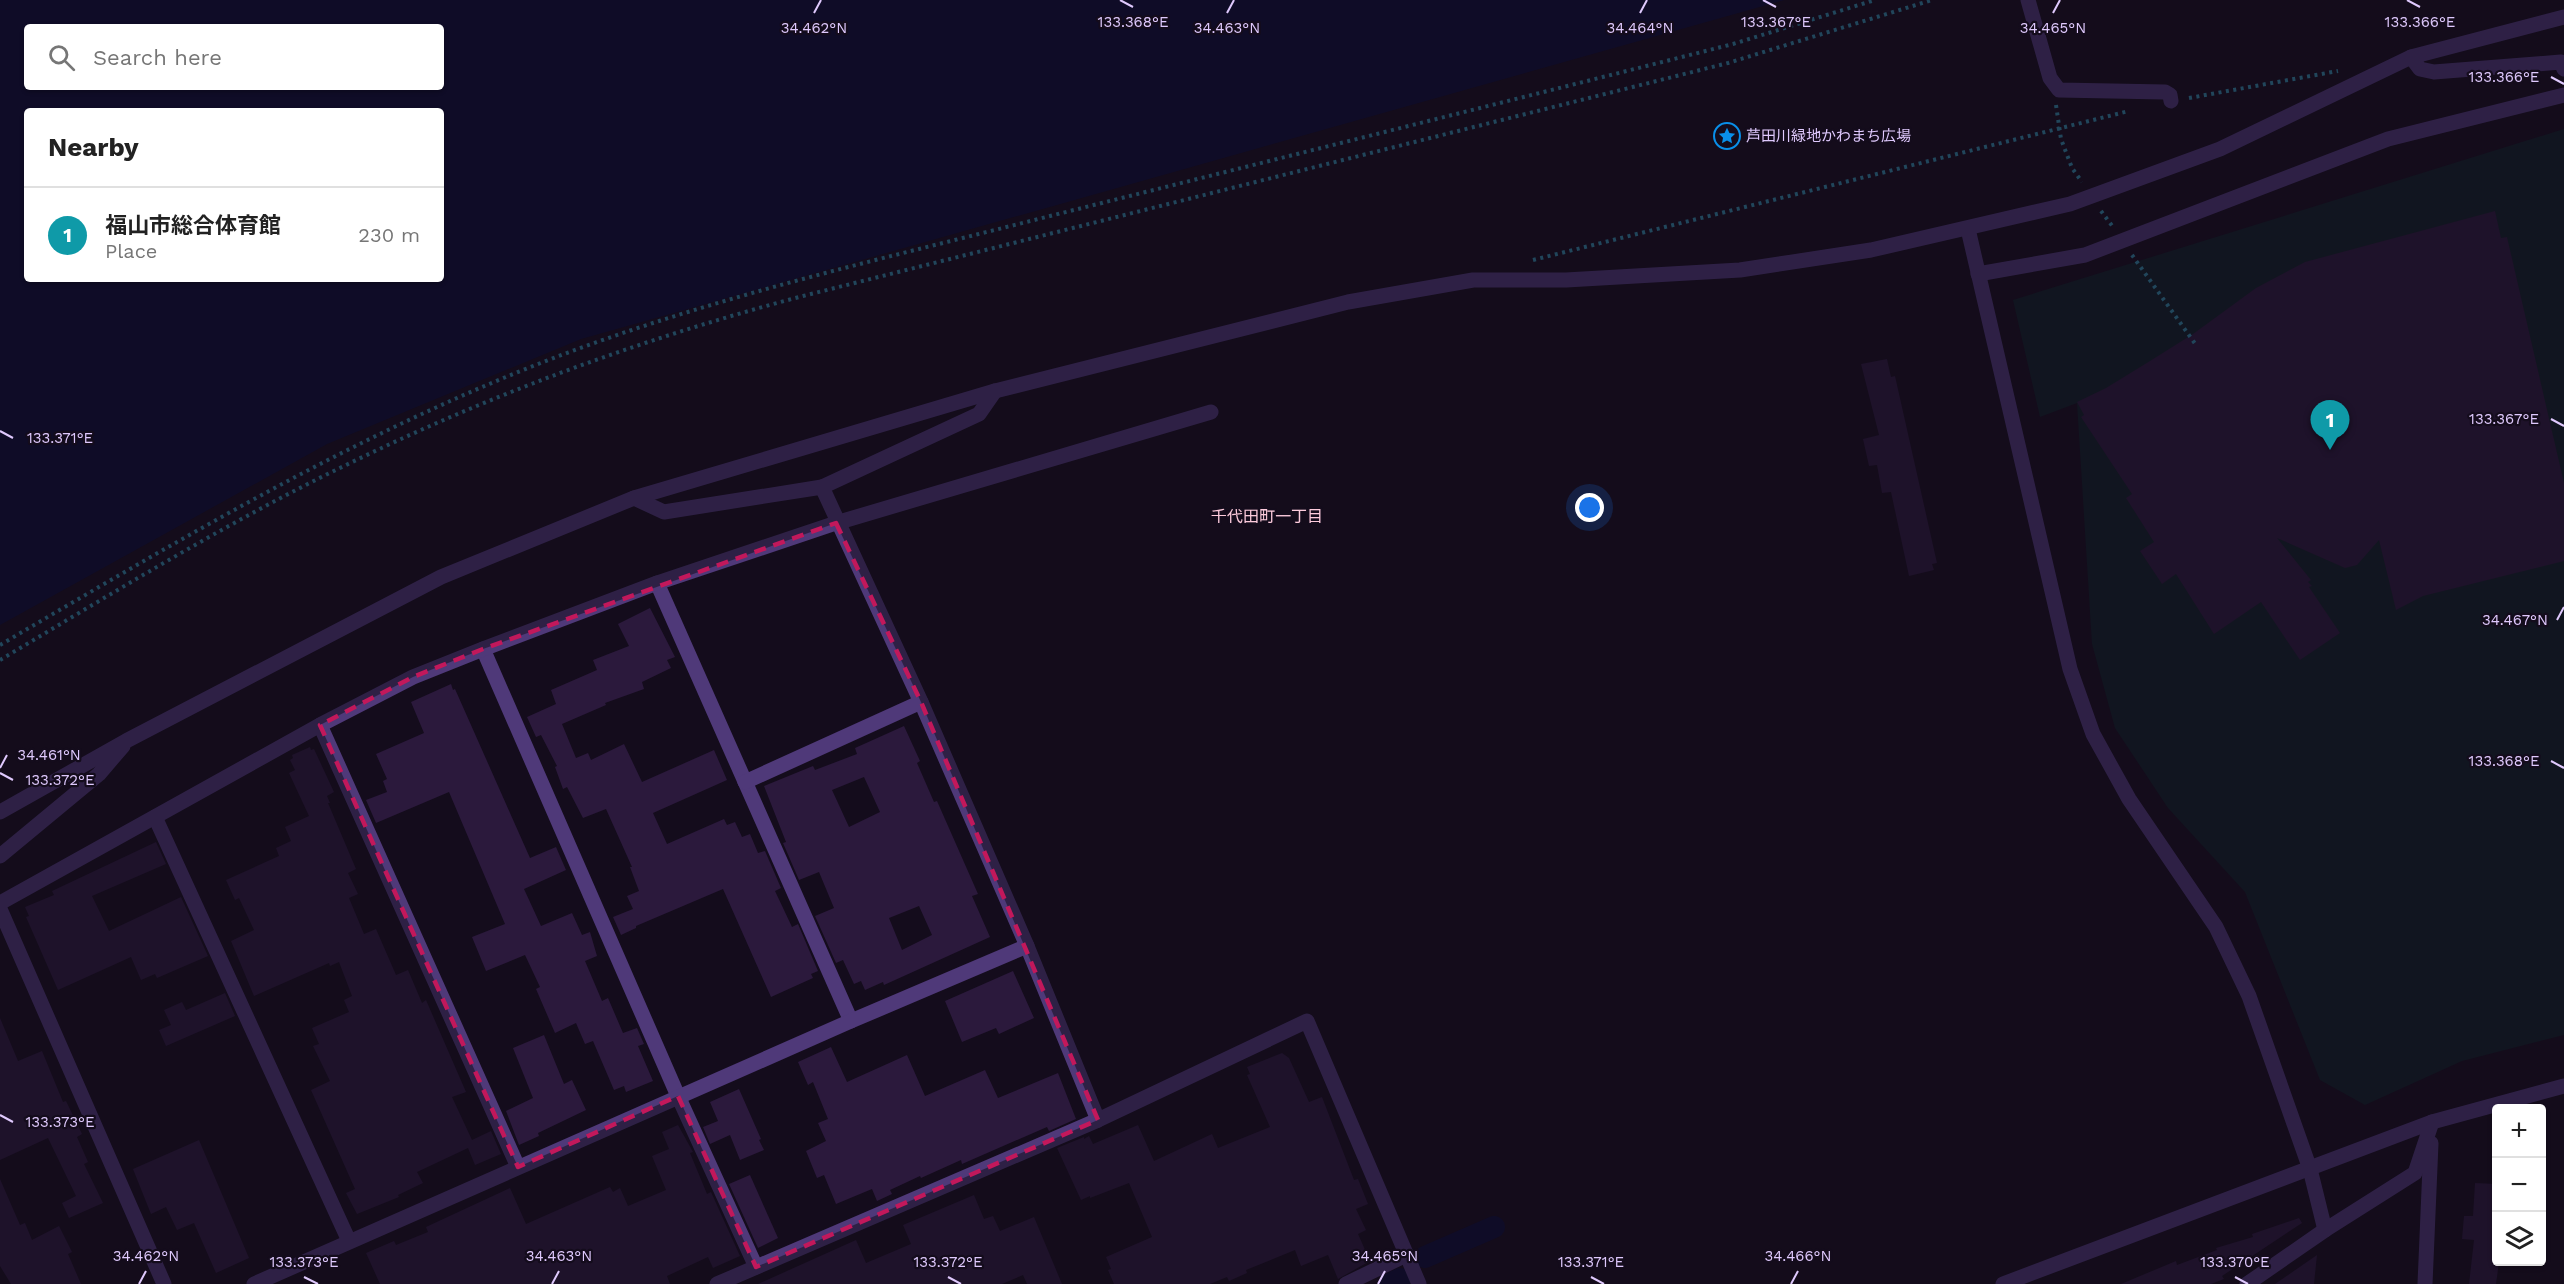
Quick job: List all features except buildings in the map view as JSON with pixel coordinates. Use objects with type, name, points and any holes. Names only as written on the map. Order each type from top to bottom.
[{"type":"street","points":[[2028,0],[2050,78],[2059,90],[2165,92],[2170,95],[2171,101]]},
{"type":"street","points":[[0,812],[126,741],[441,577],[634,498],[995,391],[1348,302],[1473,280],[1566,280],[1740,270],[1871,250],[2070,204],[2220,149],[2411,57],[2564,17]]},
{"type":"street","points":[[2411,57],[2420,69],[2434,72],[2561,62],[2564,69]]},
{"type":"street","points":[[1978,274],[2085,255],[2388,139],[2564,95]]},
{"type":"street","points":[[1968,229],[2070,669],[2093,734],[2129,799],[2216,927],[2248,996],[2310,1168],[2325,1230]]},
{"type":"street","points":[[634,498],[664,512],[822,487],[979,414],[995,391]]},
{"type":"street","points":[[0,903],[320,725],[413,677],[657,583],[836,523],[1211,412]]},
{"type":"street","points":[[822,487],[836,523],[921,702],[1027,946],[1098,1120]]},
{"type":"street","points":[[657,583],[851,1021]]},
{"type":"street","points":[[483,649],[678,1096],[756,1267]]},
{"type":"street","points":[[745,782],[921,702]]},
{"type":"street","points":[[320,725],[518,1167]]},
{"type":"street","points":[[0,856],[99,774],[126,741]]},
{"type":"street","points":[[155,818],[349,1241]]},
{"type":"street","points":[[0,909],[164,1284]]},
{"type":"street","points":[[254,1284],[678,1096],[1027,946]]},
{"type":"street","points":[[717,1284],[1098,1120],[1308,1021],[1419,1284]]},
{"type":"street","points":[[2003,1284],[2432,1122],[2564,1086]]},
{"type":"street","points":[[2247,1284],[2325,1230],[2415,1173],[2432,1122]]},
{"type":"street","points":[[2425,1284],[2432,1122]]},
{"type":"street","points":[[1346,1284],[1406,1255]]},
{"type":"path","points":[[0,645],[227,513],[352,446],[502,378],[635,329],[802,279],[1733,44],[1875,0]]},
{"type":"path","points":[[0,660],[226,528],[342,466],[482,403],[604,356],[803,296],[1728,63],[1932,0]]},
{"type":"path","points":[[2171,101],[2345,69]]},
{"type":"path","points":[[1524,264],[1554,254],[2138,109]]},
{"type":"path","points":[[2060,120],[2061,139],[2072,168]]},
{"type":"highlighted area","points":[[836,523],[921,702],[1098,1120],[756,1267],[678,1096],[518,1167],[320,725],[413,677],[483,649]]},
{"type":"shaded area","points":[[0,0],[1784,0],[581,339],[327,444],[0,625]]},
{"type":"shaded area","points":[[2564,129],[2564,1035],[2462,1061],[2365,1105],[2320,1080],[2245,892],[2168,808],[2115,728],[2092,644],[2077,403],[2040,417],[2013,300]]},
{"type":"waterway","points":[[1425,1257],[1494,1227]]},
{"type":"waterway","points":[[1390,1284],[1400,1279]]},
{"type":"place","name":"芦田川緑地かわまち広場","points":[[1727,136]]},
{"type":"place","name":"福山市総合体育館","points":[[2330,450]]},
{"type":"district","name":"千代田町一丁目","points":[[1267,516]]}]
